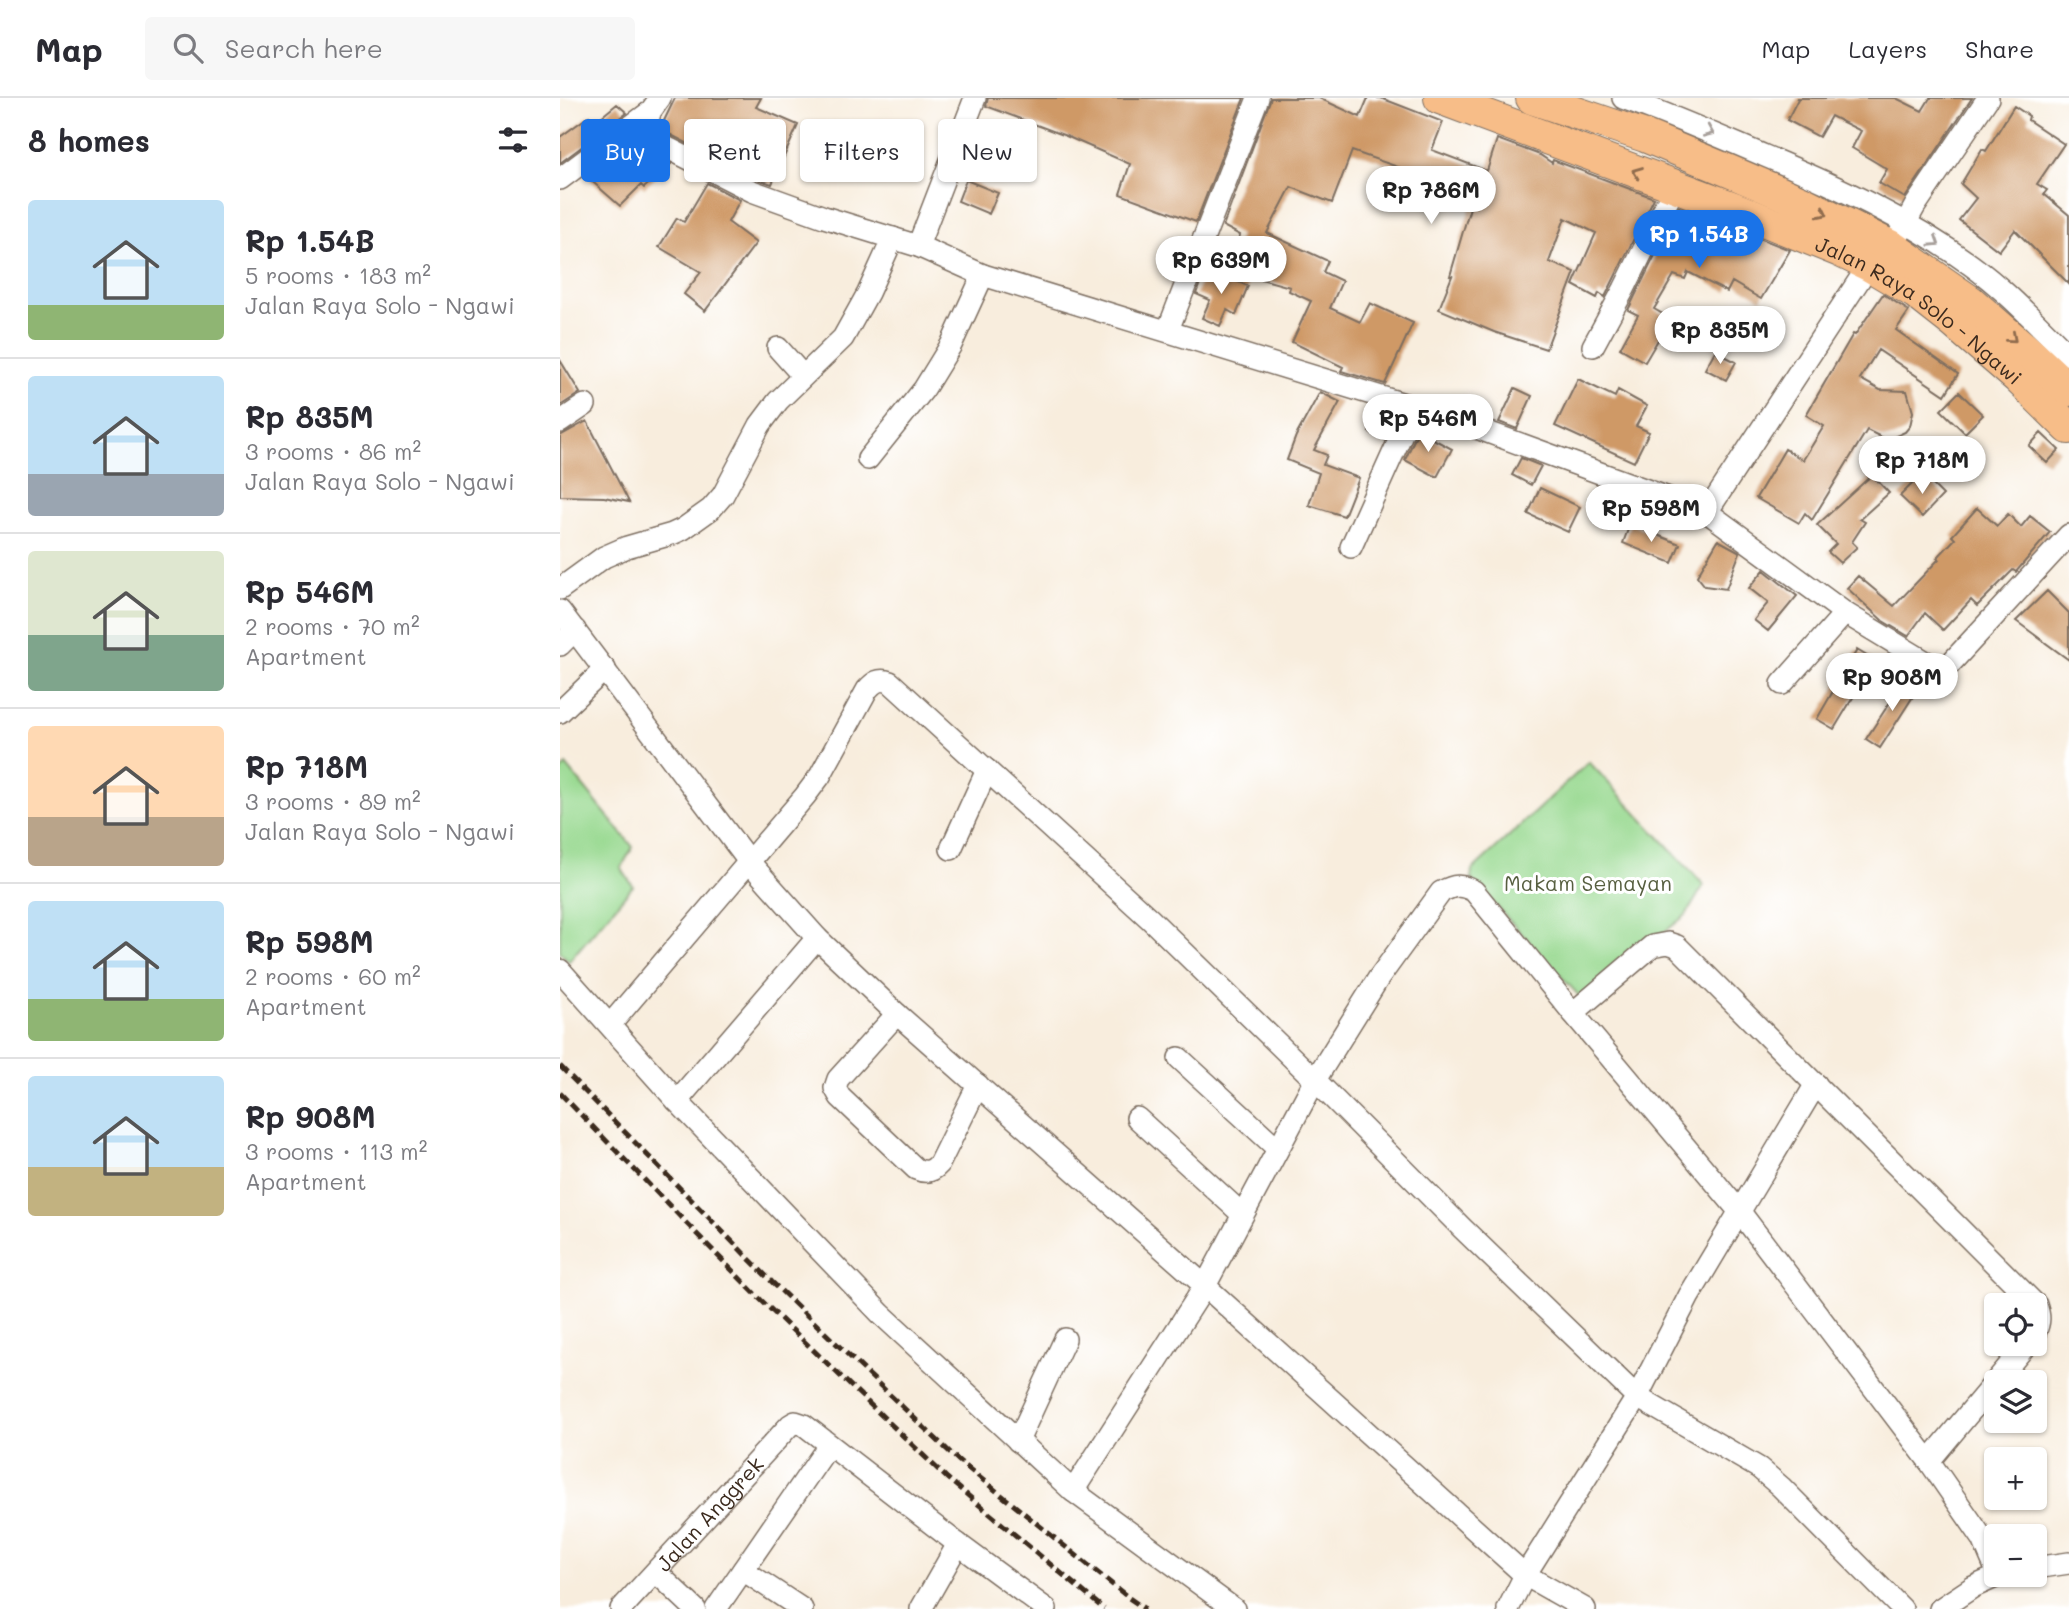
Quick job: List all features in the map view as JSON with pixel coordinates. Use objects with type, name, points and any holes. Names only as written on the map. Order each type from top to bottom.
[{"type":"highway","name":"Jalan Raya Solo - Ngawi","points":[[1440,98],[1746,212],[1840,251],[1889,245]]},
{"type":"highway","name":"Jalan Raya Solo - Ngawi","points":[[1535,98],[1652,114],[1761,169],[1804,203],[1889,245],[2064,367]]},
{"type":"highway","name":"Jalan Raya Solo - Ngawi","points":[[1889,245],[1916,293],[2018,378],[2069,428]]},
{"type":"street","points":[[918,246],[975,98]]},
{"type":"street","points":[[1168,330],[1258,98]]},
{"type":"street","points":[[1623,98],[1652,114]]},
{"type":"street","points":[[1707,512],[1988,98]]},
{"type":"street","points":[[560,179],[655,105]]},
{"type":"street","points":[[655,105],[646,132],[662,145],[752,191],[918,246],[984,275],[1414,407],[1707,512],[1845,613],[1936,668],[1944,669],[1949,665],[2069,535]]},
{"type":"street","points":[[1593,346],[1675,186]]},
{"type":"street","points":[[560,589],[604,557],[683,529],[711,509],[723,495],[760,425],[778,401],[843,338],[893,238]]},
{"type":"street","points":[[868,459],[924,389],[951,345],[984,275]]},
{"type":"street","points":[[778,348],[803,376]]},
{"type":"street","points":[[560,422],[585,405]]},
{"type":"street","points":[[1351,547],[1414,407]]},
{"type":"street","points":[[560,611],[568,637],[604,669],[750,863],[817,938],[897,1014],[1205,1286],[1525,1576],[1585,1609]]},
{"type":"street","points":[[1782,684],[1845,613]]},
{"type":"street","points":[[560,712],[604,669]]},
{"type":"street","points":[[610,1025],[750,863],[820,776],[867,690],[877,680],[890,682],[1150,919],[1637,1397],[1759,1468],[1902,1609]]},
{"type":"street","points":[[951,849],[986,770]]},
{"type":"street","points":[[1073,1491],[1205,1286],[1315,1080],[1378,979],[1441,892],[1463,885],[1474,891],[1740,1212],[1929,1461],[1984,1541]]},
{"type":"street","points":[[677,1101],[817,938]]},
{"type":"street","points":[[1573,1013],[1652,946],[1668,943],[1677,946],[2024,1293]]},
{"type":"street","points":[[560,970],[677,1101],[881,1314],[1073,1491],[1234,1609]]},
{"type":"street","points":[[897,1014],[838,1079],[835,1088],[840,1097],[916,1169],[928,1172],[939,1164],[978,1085]]},
{"type":"street","points":[[1179,1058],[1277,1148]]},
{"type":"street","points":[[1508,1609],[1525,1576],[1637,1397],[1689,1296],[1816,1084]]},
{"type":"street","points":[[1137,1118],[1242,1214]]},
{"type":"street","points":[[1018,1441],[1065,1339]]},
{"type":"street","points":[[1929,1461],[2017,1356]]},
{"type":"street","name":"Jalan Anggrek","points":[[621,1609],[790,1425],[800,1422],[829,1444]]},
{"type":"street","points":[[716,1609],[829,1444],[1046,1609]]},
{"type":"street","points":[[921,1609],[958,1544]]},
{"type":"street","points":[[2047,1566],[2069,1563]]},
{"type":"street","points":[[743,1570],[802,1609]]},
{"type":"street","points":[[656,1572],[695,1609]]},
{"type":"street","points":[[1940,1609],[1984,1581]]},
{"type":"green space","name":"Makam Semayan","points":[[1589,762],[1704,885],[1686,915],[1581,998],[1471,879],[1472,870]]},
{"type":"green space","points":[[566,765],[633,847],[621,868],[633,886],[569,961],[560,952],[560,772]]},
{"type":"building","points":[[675,98],[761,98],[756,107],[784,119],[684,119],[684,142],[670,135],[670,119],[665,119]]},
{"type":"building","points":[[988,98],[1244,98],[1196,222],[1120,194],[1130,164],[1037,125],[1037,119],[1021,119],[986,106]]},
{"type":"building","points":[[1271,98],[1319,98],[1360,117],[1368,98],[1381,98],[1443,122],[1432,150],[1487,171],[1497,139],[1540,155],[1552,163],[1553,160],[1654,198],[1605,297],[1599,293],[1597,298],[1573,285],[1596,233],[1565,218],[1549,262],[1575,272],[1546,349],[1494,332],[1439,309],[1452,276],[1471,204],[1439,189],[1435,197],[1415,188],[1421,175],[1352,151],[1332,203],[1291,187],[1267,233],[1328,261],[1323,272],[1342,281],[1330,308],[1360,322],[1370,303],[1413,323],[1385,384],[1341,371],[1343,367],[1292,342],[1311,301],[1289,291],[1290,287],[1261,279],[1267,256],[1237,244],[1240,235],[1223,226]]},
{"type":"building","points":[[1796,98],[1896,98],[1922,111],[1930,98],[1972,98],[1905,198],[1879,183],[1887,169],[1852,148],[1861,131],[1831,116],[1819,137],[1787,120],[1798,99]]},
{"type":"building","points":[[617,104],[627,113],[619,119],[599,119]]},
{"type":"building","points":[[2014,106],[2029,116],[2028,120],[2064,144],[2037,184],[2047,190],[2044,194],[2069,215],[2069,284],[2015,230],[1999,251],[1959,220],[1976,198],[1961,184],[1982,149],[1986,151]]},
{"type":"building","points":[[786,120],[798,125],[786,152]]},
{"type":"building","points":[[581,122],[581,147],[560,163],[560,137]]},
{"type":"building","points":[[593,182],[651,182],[644,188],[641,185],[620,206]]},
{"type":"building","points":[[965,182],[998,193],[989,214],[958,201]]},
{"type":"building","points":[[707,183],[740,200],[728,222],[756,243],[705,311],[684,294],[701,272],[659,247],[677,218],[684,222]]},
{"type":"building","points":[[1679,207],[1790,250],[1761,299],[1732,282],[1727,292],[1688,272],[1685,279],[1674,275],[1654,309],[1666,316],[1659,331],[1662,333],[1645,362],[1620,348],[1638,315],[1628,310]]},
{"type":"building","points":[[1210,270],[1248,286],[1236,315],[1227,310],[1220,326],[1202,318],[1210,300],[1196,294],[1204,272],[1208,274]]},
{"type":"building","points":[[1883,294],[1909,311],[1896,330],[1958,374],[1945,395],[1878,350],[1860,379],[1880,390],[1907,391],[1913,412],[1910,426],[1905,432],[1892,438],[1883,438],[1867,430],[1812,520],[1805,513],[1799,523],[1756,498],[1785,449],[1803,460],[1824,426],[1806,415],[1853,334],[1855,335]]},
{"type":"building","points":[[1715,351],[1736,362],[1726,380],[1705,369]]},
{"type":"building","points":[[560,360],[580,393],[560,406]]},
{"type":"building","points":[[1578,379],[1615,397],[1618,390],[1647,406],[1636,426],[1649,432],[1634,462],[1555,426]]},
{"type":"building","points":[[1515,388],[1532,396],[1517,429],[1499,422]]},
{"type":"building","points":[[1320,392],[1340,402],[1314,450],[1327,455],[1323,465],[1359,478],[1344,516],[1309,505],[1319,473],[1287,460],[1296,436]]},
{"type":"building","points":[[1959,392],[1983,415],[1965,433],[1941,410]]},
{"type":"building","points":[[1379,410],[1395,418],[1385,440],[1369,432]]},
{"type":"building","points":[[587,421],[629,502],[604,497],[560,496],[560,436]]},
{"type":"building","points":[[1418,431],[1452,449],[1437,477],[1405,460]]},
{"type":"building","points":[[2041,433],[2059,450],[2047,463],[2029,446]]},
{"type":"building","points":[[1521,458],[1541,466],[1531,485],[1512,475]]},
{"type":"building","points":[[1922,474],[1943,495],[1922,517],[1900,496]]},
{"type":"building","points":[[1872,475],[1889,493],[1860,519],[1865,522],[1852,542],[1857,547],[1840,563],[1828,552],[1836,544],[1817,525]]},
{"type":"building","points":[[1540,488],[1580,507],[1568,532],[1528,514]]},
{"type":"building","points":[[1977,508],[1997,526],[2008,514],[2021,527],[2030,516],[2050,532],[2016,572],[2013,570],[1977,606],[1971,600],[1943,630],[1925,613],[1908,636],[1883,621],[1847,588],[1858,576],[1894,606],[1939,559],[1937,558],[1955,539],[1952,536]]},
{"type":"building","points":[[1630,524],[1680,544],[1672,563],[1623,543]]},
{"type":"building","points":[[1718,540],[1740,552],[1726,589],[1705,586],[1697,576]]},
{"type":"building","points":[[1764,570],[1797,596],[1768,631],[1754,620],[1768,603],[1749,588]]},
{"type":"building","points":[[2047,591],[2069,613],[2069,660],[2016,621]]},
{"type":"building","points":[[1857,650],[1875,661],[1834,729],[1817,719]]},
{"type":"building","points":[[1905,679],[1919,687],[1880,748],[1866,739]]},
{"type":"railway","points":[[560,1066],[772,1282],[958,1460],[1145,1609]]},
{"type":"railway","points":[[560,1093],[761,1300],[947,1478],[1104,1609]]}]
